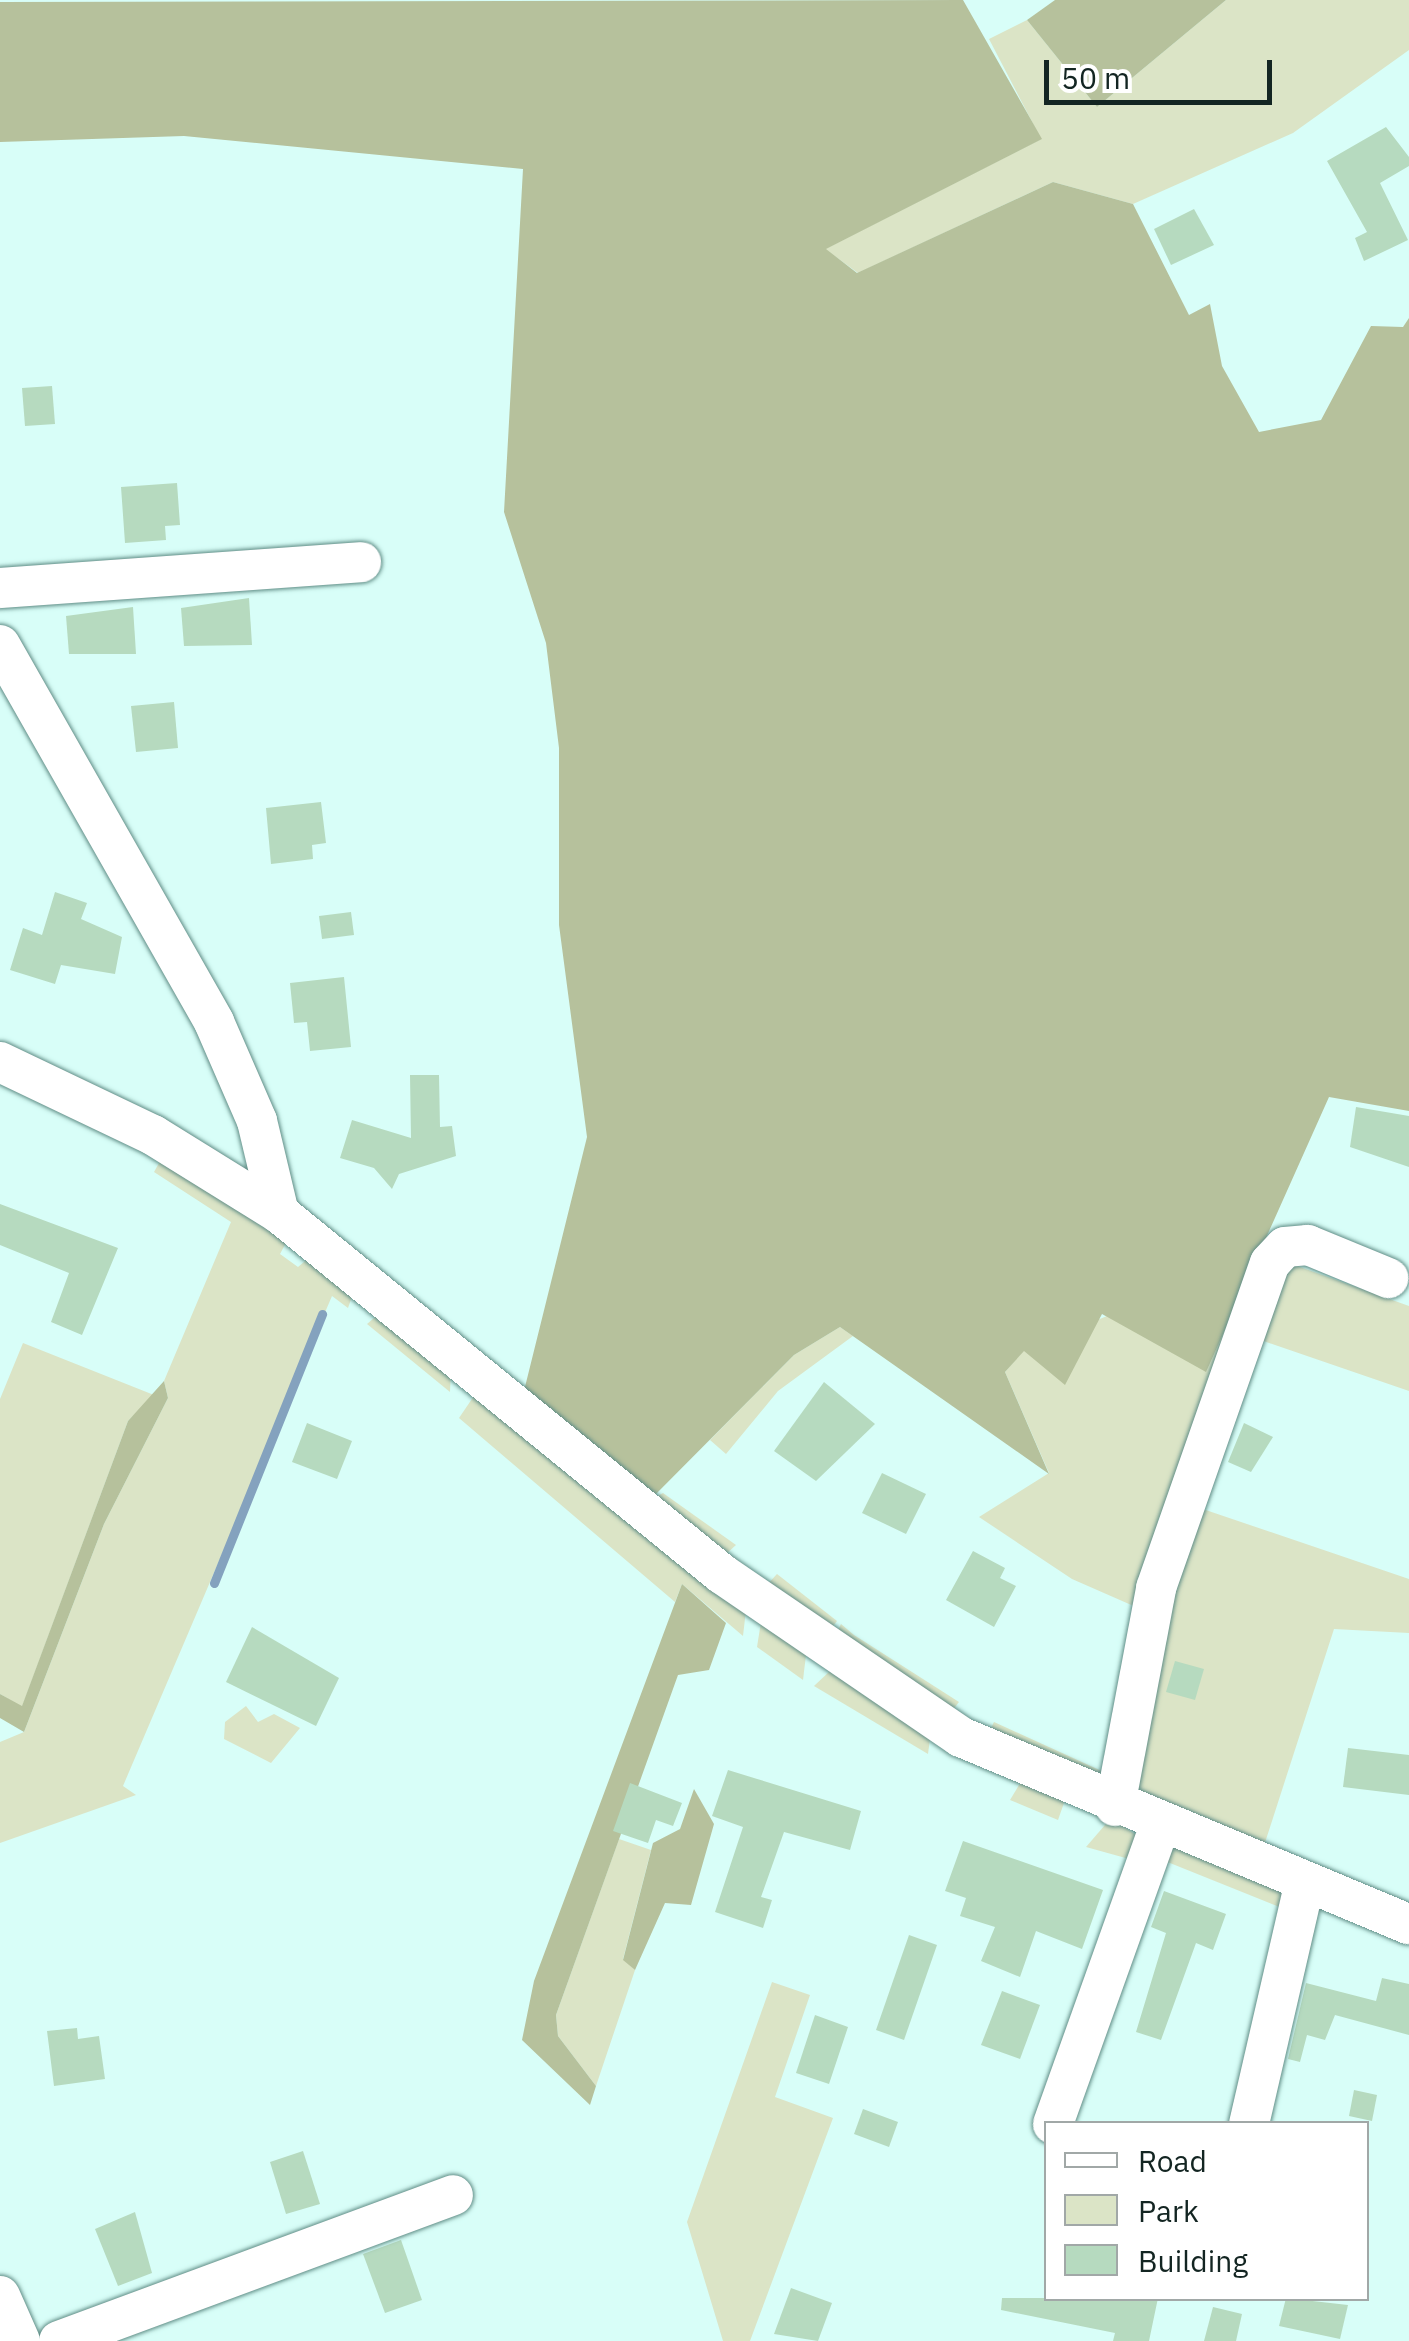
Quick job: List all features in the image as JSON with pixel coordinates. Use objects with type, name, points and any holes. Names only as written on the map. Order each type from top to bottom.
[{"type":"street","points":[[0,588],[361,562]]},
{"type":"street","points":[[0,644],[214,1022],[257,1121],[279,1213]]},
{"type":"street","points":[[0,1062],[153,1135],[279,1213],[824,1650],[962,1737],[1160,1825],[1409,1924]]},
{"type":"street","points":[[1115,1806],[1156,1588],[1270,1263],[1285,1248],[1308,1246],[1388,1278]]},
{"type":"street","points":[[1054,2121],[1160,1825]]},
{"type":"street","points":[[1250,2121],[1304,1885]]},
{"type":"street","points":[[58,2341],[452,2195]]},
{"type":"street","points":[[0,2296],[20,2341]]},
{"type":"green space","points":[[963,0],[1042,139],[826,249],[857,273],[1053,182],[1133,204],[1189,315],[1210,304],[1222,366],[1259,432],[1321,420],[1371,326],[1403,327],[1409,318],[1409,1111],[1329,1097],[1206,1372],[1102,1314],[1065,1385],[1024,1351],[1005,1372],[1049,1474],[840,1327],[794,1355],[649,1501],[523,1395],[587,1137],[559,925],[559,748],[546,643],[504,512],[523,169],[184,136],[0,142],[0,2]]},
{"type":"green space","points":[[1055,0],[1226,0],[1097,107],[1027,20]]},
{"type":"green space","points":[[1226,0],[1409,0],[1409,50],[1293,133],[1133,204],[1053,182],[858,273],[825,249],[1041,139],[989,39],[1027,20],[1097,107]]},
{"type":"green space","points":[[163,1156],[288,1239],[280,1254],[298,1267],[311,1256],[354,1291],[348,1308],[332,1296],[123,1786],[136,1795],[0,1843],[0,1742],[24,1732],[104,1524],[168,1398],[164,1381],[231,1222],[154,1172]]},
{"type":"green space","points":[[1261,1253],[1409,1306],[1409,1391],[1252,1337],[1188,1504],[1409,1579],[1409,1633],[1334,1629],[1261,1855],[988,1734],[994,1722],[1117,1778],[1145,1611],[1072,1579],[979,1517],[1049,1473],[1005,1372],[1024,1350]]},
{"type":"green space","points":[[381,1312],[451,1369],[450,1392],[367,1324]]},
{"type":"green space","points":[[840,1327],[853,1336],[778,1391],[726,1454],[710,1440],[794,1355]]},
{"type":"green space","points":[[23,1343],[154,1395],[128,1421],[22,1707],[0,1694],[0,1399]]},
{"type":"green space","points":[[164,1381],[168,1398],[104,1524],[24,1732],[0,1718],[0,1694],[22,1706],[128,1421]]},
{"type":"green space","points":[[478,1390],[746,1610],[743,1636],[682,1584],[675,1602],[459,1418]]},
{"type":"green space","points":[[663,1493],[736,1545],[726,1554],[649,1501]]},
{"type":"green space","points":[[777,1574],[837,1621],[827,1634],[764,1588]]},
{"type":"green space","points":[[682,1584],[726,1623],[709,1670],[678,1675],[556,2015],[558,2036],[596,2086],[590,2105],[522,2040],[534,1981]]},
{"type":"green space","points":[[761,1622],[806,1655],[803,1680],[757,1647]]},
{"type":"green space","points":[[841,1624],[959,1702],[951,1712],[834,1638]]},
{"type":"green space","points":[[831,1670],[931,1731],[928,1754],[814,1686]]},
{"type":"green space","points":[[246,1706],[258,1722],[274,1714],[300,1728],[271,1763],[224,1739],[225,1722]]},
{"type":"green space","points":[[1022,1780],[1065,1800],[1058,1820],[1010,1800]]},
{"type":"green space","points":[[694,1789],[714,1824],[691,1905],[665,1903],[635,1970],[623,1960],[653,1843],[680,1829]]},
{"type":"green space","points":[[1111,1818],[1142,1839],[1140,1862],[1086,1847]]},
{"type":"green space","points":[[619,1839],[651,1850],[623,1959],[635,1970],[596,2086],[558,2036],[556,2015]]},
{"type":"green space","points":[[1170,1843],[1295,1894],[1292,1912],[1160,1859]]},
{"type":"green space","points":[[772,1982],[810,1995],[775,2097],[833,2118],[750,2341],[723,2341],[687,2222]]},
{"type":"building","points":[[1386,127],[1409,157],[1409,166],[1380,183],[1408,240],[1364,261],[1355,238],[1367,232],[1327,161]]},
{"type":"building","points":[[1194,209],[1214,245],[1171,265],[1154,229]]},
{"type":"building","points":[[52,386],[55,424],[25,426],[22,388]]},
{"type":"building","points":[[177,483],[180,525],[165,526],[166,540],[125,543],[121,487]]},
{"type":"building","points":[[249,598],[252,645],[184,646],[181,608]]},
{"type":"building","points":[[133,607],[136,654],[69,654],[66,616]]},
{"type":"building","points":[[174,702],[178,748],[136,752],[131,706]]},
{"type":"building","points":[[321,802],[326,843],[312,845],[313,859],[271,864],[266,808]]},
{"type":"building","points":[[55,892],[87,903],[81,919],[122,937],[115,974],[61,965],[55,984],[10,970],[23,928],[42,935]]},
{"type":"building","points":[[351,912],[354,935],[322,939],[319,916]]},
{"type":"building","points":[[344,977],[351,1047],[310,1051],[307,1022],[294,1023],[290,983]]},
{"type":"building","points":[[410,1075],[439,1075],[440,1127],[452,1126],[456,1156],[399,1174],[392,1189],[374,1168],[340,1158],[352,1120],[411,1138]]},
{"type":"building","points":[[1356,1107],[1409,1116],[1409,1167],[1350,1147]]},
{"type":"building","points":[[0,1204],[118,1248],[82,1335],[51,1322],[69,1273],[0,1245]]},
{"type":"building","points":[[824,1382],[875,1424],[816,1481],[774,1451]]},
{"type":"building","points":[[307,1423],[352,1441],[337,1479],[292,1462]]},
{"type":"building","points":[[1244,1423],[1273,1437],[1251,1472],[1228,1462]]},
{"type":"building","points":[[882,1473],[926,1494],[906,1534],[862,1513]]},
{"type":"building","points":[[973,1551],[1005,1568],[1000,1578],[1016,1586],[994,1627],[946,1600]]},
{"type":"building","points":[[252,1627],[339,1678],[316,1726],[226,1682]]},
{"type":"building","points":[[1175,1661],[1204,1669],[1195,1700],[1166,1692]]},
{"type":"building","points":[[1348,1748],[1409,1755],[1409,1795],[1343,1787]]},
{"type":"building","points":[[728,1770],[861,1811],[850,1850],[784,1832],[761,1897],[772,1900],[763,1928],[715,1912],[743,1827],[712,1816]]},
{"type":"building","points":[[630,1783],[682,1803],[673,1826],[656,1820],[648,1843],[613,1831]]},
{"type":"building","points":[[963,1841],[1103,1890],[1082,1949],[1036,1931],[1020,1977],[981,1961],[995,1927],[960,1916],[966,1898],[945,1891]]},
{"type":"building","points":[[1164,1891],[1226,1914],[1213,1950],[1196,1943],[1161,2040],[1136,2032],[1166,1933],[1151,1927]]},
{"type":"building","points":[[909,1935],[937,1945],[904,2040],[876,2030]]},
{"type":"building","points":[[1382,1978],[1409,1984],[1409,2035],[1335,2015],[1325,2040],[1307,2035],[1300,2062],[1288,2059],[1306,1983],[1376,2001]]},
{"type":"building","points":[[1002,1991],[1040,2005],[1020,2059],[981,2045]]},
{"type":"building","points":[[815,2015],[848,2027],[829,2084],[796,2073]]},
{"type":"building","points":[[77,2028],[78,2039],[99,2036],[105,2079],[54,2086],[47,2031]]},
{"type":"building","points":[[1354,2090],[1377,2095],[1372,2121],[1349,2116]]},
{"type":"building","points":[[863,2109],[898,2122],[889,2147],[854,2134]]},
{"type":"building","points":[[303,2151],[320,2204],[286,2214],[270,2162]]},
{"type":"building","points":[[135,2212],[152,2273],[118,2286],[95,2229]]},
{"type":"building","points":[[401,2240],[422,2300],[385,2313],[363,2254]]},
{"type":"building","points":[[791,2288],[832,2303],[818,2341],[774,2334]]},
{"type":"building","points":[[1002,2298],[1157,2301],[1149,2341],[1113,2341],[1115,2333],[1001,2310]]},
{"type":"building","points":[[1285,2301],[1348,2305],[1340,2339],[1279,2326]]},
{"type":"building","points":[[1213,2307],[1242,2314],[1236,2341],[1204,2341]]},
{"type":"waterway","points":[[214,1583],[322,1314]]}]
